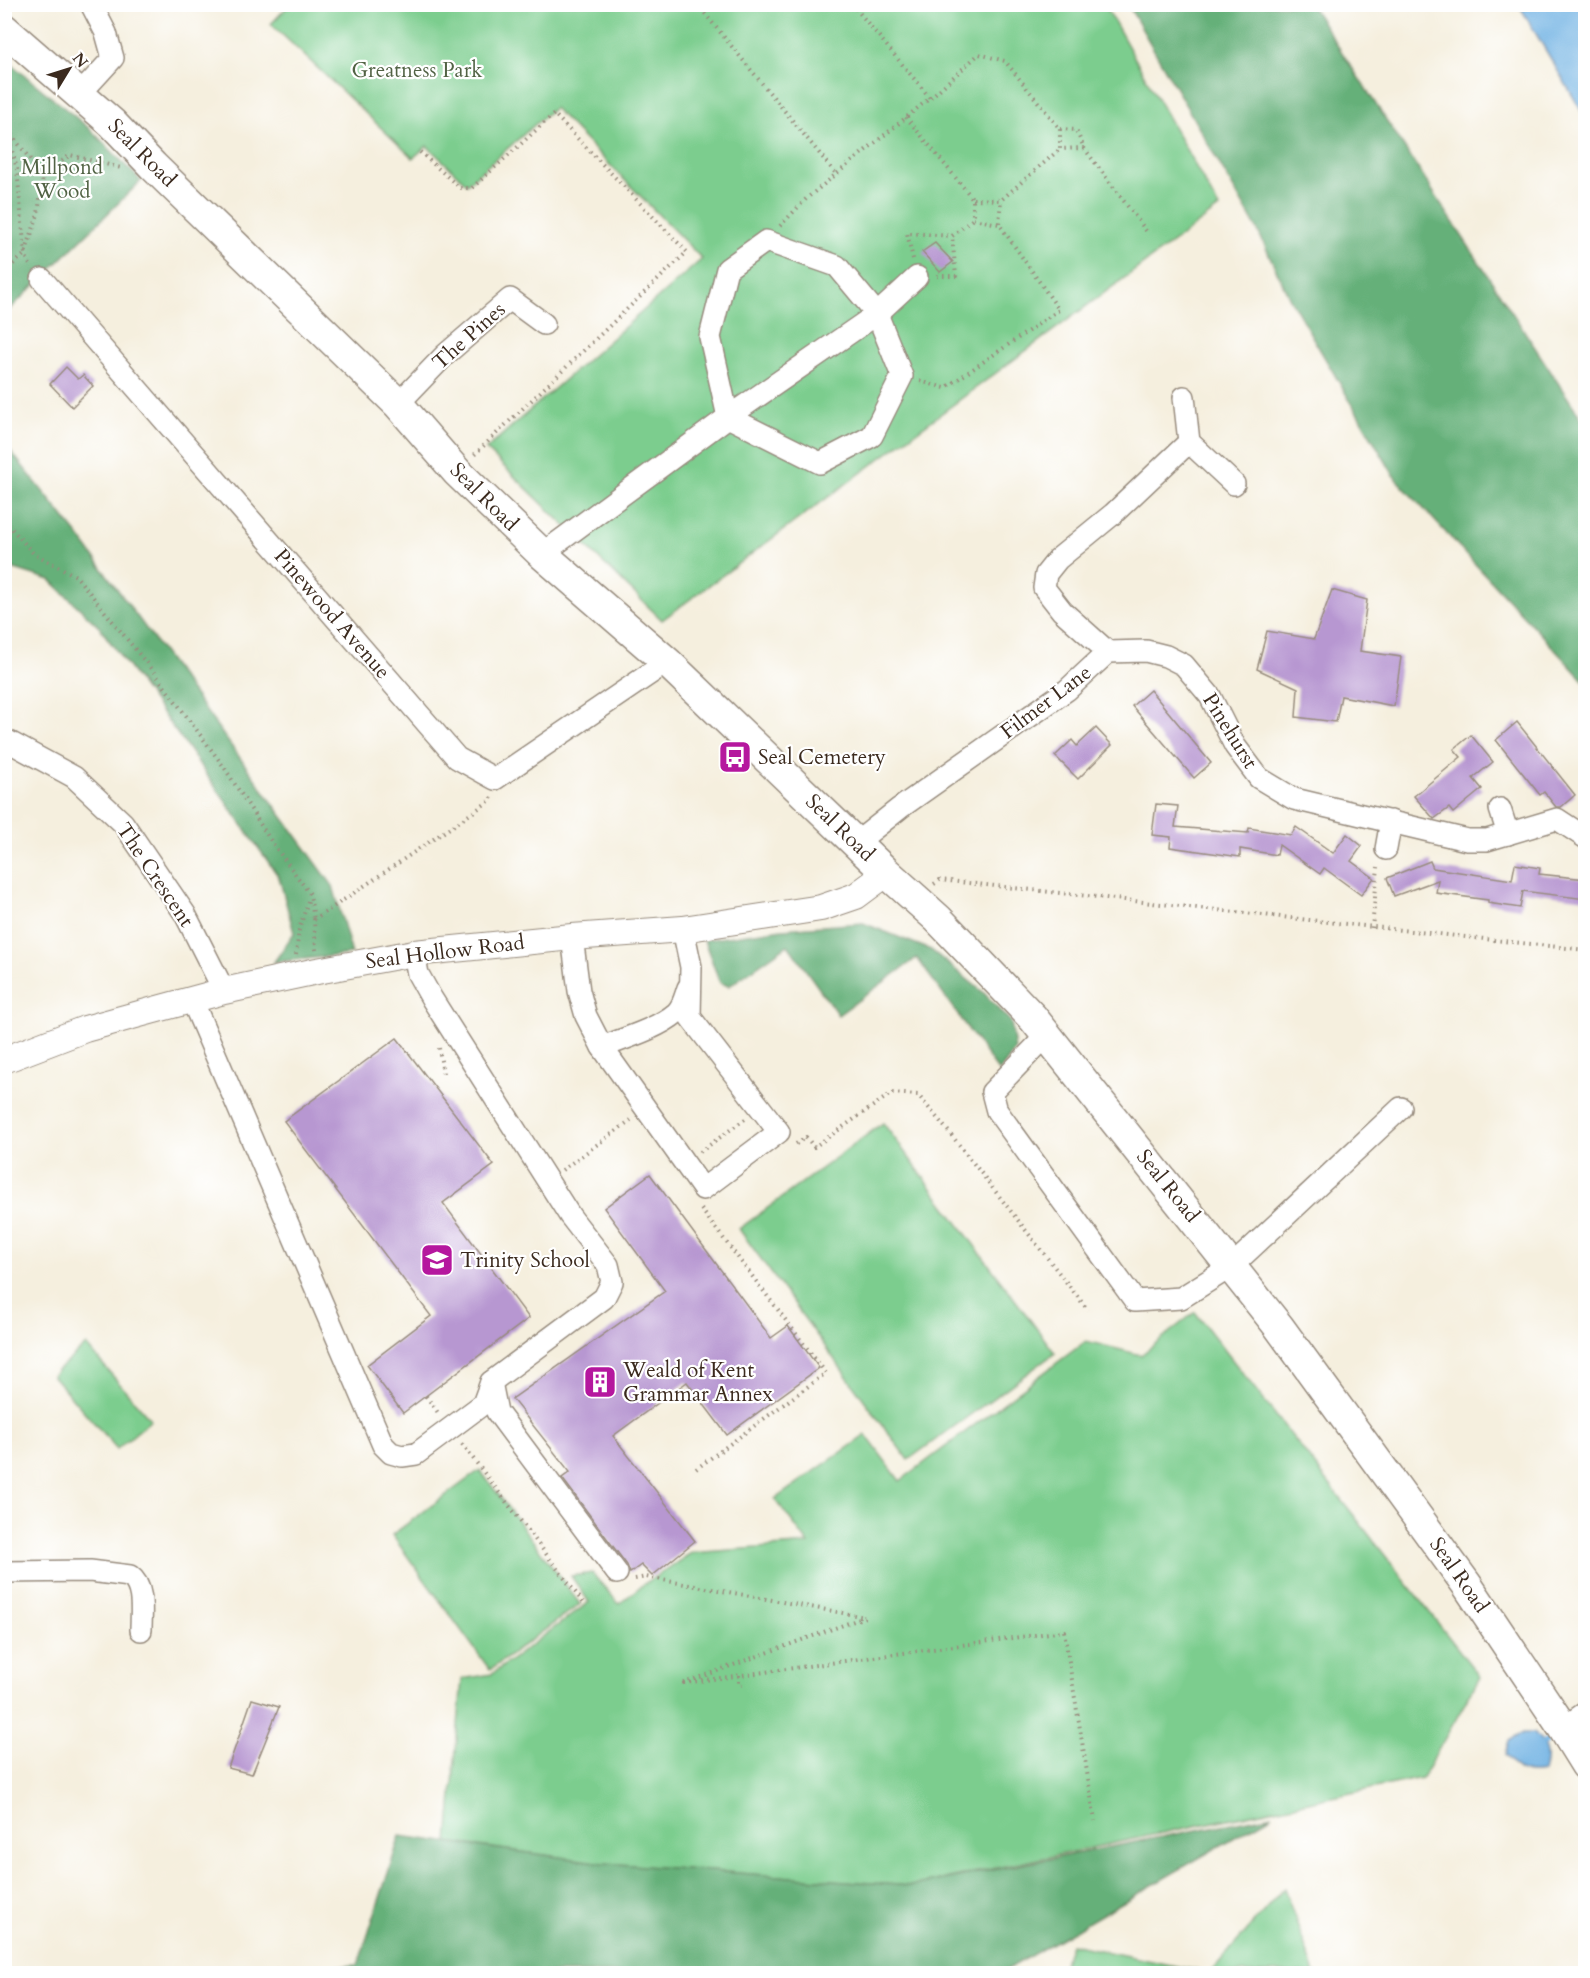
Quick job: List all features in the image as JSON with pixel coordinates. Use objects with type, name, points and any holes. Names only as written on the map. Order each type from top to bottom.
[{"type":"highway","name":"Seal Road","points":[[4,29],[80,94],[398,404],[457,471],[542,554],[667,662],[938,919],[1033,1018],[1232,1266],[1467,1585],[1574,1720],[1586,1765]]},
{"type":"main road","name":"Seal Hollow Road","points":[[4,1060],[85,1029],[224,991],[414,953],[572,937],[683,929],[821,908],[856,896],[887,873]]},
{"type":"street","points":[[80,94],[113,58],[106,33],[91,4]]},
{"type":"street","points":[[766,241],[837,266],[877,314],[902,376],[873,436],[820,463],[728,417],[710,337],[727,269],[766,241]]},
{"type":"street","points":[[542,554],[728,417],[877,314],[917,277]]},
{"type":"street","name":"Pinewood Avenue","points":[[42,279],[457,758],[495,779]]},
{"type":"street","name":"The Pines","points":[[398,404],[445,356],[510,299],[544,324]]},
{"type":"street","points":[[1184,397],[1189,442],[1234,484]]},
{"type":"street","name":"Filmer Lane","points":[[856,843],[900,808],[1067,690],[1108,652],[1062,611],[1044,588],[1046,574],[1058,559],[1113,514],[1189,442]]},
{"type":"street","name":"Pinehurst","points":[[1108,652],[1146,651],[1166,656],[1184,665],[1210,696],[1235,746],[1259,778],[1294,799],[1391,820],[1467,840],[1487,840],[1557,819],[1586,838]]},
{"type":"street","points":[[495,779],[667,662]]},
{"type":"street","name":"The Crescent","points":[[4,739],[74,777],[123,824],[185,914],[224,991]]},
{"type":"street","points":[[1500,809],[1508,834]]},
{"type":"street","points":[[1386,849],[1391,820]]},
{"type":"street","points":[[572,937],[579,991],[586,1016],[602,1047],[703,1188],[779,1132],[690,1017],[691,967],[683,929]]},
{"type":"street","points":[[192,1000],[383,1445],[391,1453],[402,1456],[416,1454],[483,1404],[491,1382],[604,1298],[612,1282],[608,1265],[570,1216],[432,999],[418,974],[414,953]]},
{"type":"street","points":[[602,1047],[650,1028],[676,1013],[683,1004],[689,984]]},
{"type":"street","points":[[1047,1035],[992,1092],[997,1111],[1135,1301],[1181,1298],[1232,1266],[1401,1108]]},
{"type":"street","points":[[491,1382],[497,1412],[617,1573]]},
{"type":"street","points":[[4,1572],[90,1571],[130,1576],[135,1579],[139,1590],[141,1630]]},
{"type":"path","points":[[697,4],[837,175]]},
{"type":"path","points":[[852,4],[930,98]]},
{"type":"path","points":[[856,10],[863,4]]},
{"type":"path","points":[[766,241],[807,198],[930,98],[979,54],[1005,61],[1060,129],[1060,149]]},
{"type":"path","points":[[420,152],[460,188],[472,188],[554,114],[687,252],[457,471]]},
{"type":"path","points":[[906,117],[973,199],[973,219]]},
{"type":"path","points":[[5,127],[43,176]]},
{"type":"path","points":[[5,127],[17,169],[25,254]]},
{"type":"path","points":[[1060,129],[1076,130],[1084,148],[1148,232]]},
{"type":"path","points":[[973,199],[1001,200],[1060,149],[1084,148]]},
{"type":"path","points":[[4,272],[25,254],[38,214],[43,176],[70,155],[117,168],[153,166]]},
{"type":"path","points":[[902,376],[945,388],[1059,310],[999,224],[1001,200]]},
{"type":"path","points":[[952,236],[956,276],[917,277],[907,233],[952,236],[973,219],[999,224]]},
{"type":"path","points":[[4,258],[10,266]]},
{"type":"path","points":[[4,520],[33,552],[76,576],[156,675],[224,767],[271,841],[310,894],[314,920],[306,974]]},
{"type":"path","points":[[314,920],[491,800],[495,779]]},
{"type":"path","points":[[1372,928],[1379,852],[1386,849]]},
{"type":"path","points":[[914,898],[940,880],[1586,950]]},
{"type":"path","points":[[306,974],[299,930],[310,894]]},
{"type":"path","points":[[788,1150],[806,1137],[814,1147],[892,1092],[918,1095],[1088,1311]]},
{"type":"path","points":[[685,1163],[761,1108]]},
{"type":"path","points":[[548,1181],[634,1119]]},
{"type":"path","points":[[704,1213],[713,1206]]},
{"type":"path","points":[[696,1469],[826,1373],[700,1207]]},
{"type":"path","points":[[449,1429],[479,1463],[585,1605]]},
{"type":"path","points":[[617,1573],[625,1582],[646,1577],[864,1617],[684,1683],[1064,1630],[1095,1821]]},
{"type":"path","points":[[739,1676],[739,1685],[746,1684]]},
{"type":"green space","name":"Greatness Park","points":[[290,4],[1105,5],[1219,208],[662,620],[486,449],[702,259],[554,108],[467,184],[427,146],[413,158],[271,24]]},
{"type":"green space","points":[[1128,5],[1311,5],[1585,424],[1585,682],[1396,479],[1290,299],[1257,229]]},
{"type":"green space","name":"Millpond Wood","points":[[5,59],[90,129],[141,181],[5,314]]},
{"type":"green space","points":[[4,443],[78,535],[333,886],[352,954],[274,962],[294,933],[279,877],[100,628],[50,580],[5,566]]},
{"type":"green space","points":[[863,923],[931,950],[983,992],[1011,1022],[1015,1050],[999,1072],[917,958],[838,1015],[788,945],[729,986],[720,983],[704,940],[782,929]]},
{"type":"green space","points":[[883,1123],[1055,1353],[908,1460],[739,1229]]},
{"type":"green space","points":[[1195,1312],[1480,1677],[1422,1778],[911,1886],[604,1863],[448,1842],[462,1679],[492,1674],[589,1602],[571,1576],[592,1573],[619,1604],[641,1586],[691,1553],[809,1544],[775,1499],[866,1435],[900,1481],[1086,1341],[1141,1355]]},
{"type":"green space","points":[[86,1345],[151,1420],[117,1449],[52,1375]]},
{"type":"green space","points":[[480,1470],[580,1604],[490,1670],[392,1535]]},
{"type":"green space","points":[[1273,1815],[1001,1973],[228,1973],[358,1965],[400,1836],[604,1863],[911,1886]]},
{"type":"green space","points":[[1284,1888],[1315,1973],[1210,1973]]},
{"type":"green space","points":[[1071,1944],[1209,1973],[1060,1973]]},
{"type":"water","points":[[1519,5],[1585,5],[1585,117]]},
{"type":"water","points":[[1522,1733],[1534,1733],[1541,1742],[1546,1755],[1544,1772],[1526,1773],[1505,1755],[1509,1741]]},
{"type":"building","points":[[935,243],[953,262],[940,272],[922,252]]},
{"type":"building","points":[[66,367],[78,379],[83,375],[93,386],[72,407],[50,384]]},
{"type":"building","points":[[1332,590],[1367,600],[1360,651],[1401,657],[1394,706],[1341,696],[1336,722],[1296,717],[1298,688],[1257,669],[1267,631],[1314,639]]},
{"type":"building","points":[[1150,690],[1211,763],[1194,778],[1132,706]]},
{"type":"building","points":[[1517,722],[1575,795],[1561,807],[1556,807],[1544,792],[1540,795],[1496,740]]},
{"type":"building","points":[[1096,728],[1112,745],[1078,779],[1055,756],[1072,740],[1077,746]]},
{"type":"building","points":[[1471,735],[1493,762],[1473,778],[1482,789],[1453,813],[1449,808],[1434,819],[1414,796],[1461,757],[1454,749]]},
{"type":"building","points":[[1156,804],[1178,806],[1175,827],[1248,833],[1249,828],[1291,835],[1296,827],[1333,853],[1347,834],[1362,846],[1351,861],[1374,878],[1361,895],[1324,868],[1320,874],[1279,845],[1277,855],[1240,849],[1240,857],[1170,847],[1171,837],[1152,835]]},
{"type":"building","points":[[1430,861],[1433,868],[1512,880],[1515,864],[1540,868],[1539,874],[1586,879],[1586,899],[1523,891],[1520,908],[1488,903],[1488,900],[1436,893],[1438,880],[1394,896],[1387,878]]},
{"type":"building","name":"Trinity School","points":[[397,1038],[494,1165],[443,1203],[529,1318],[403,1413],[367,1365],[431,1316],[284,1121]]},
{"type":"building","name":"Weald of Kent Grammar Annex","points":[[650,1174],[771,1338],[788,1326],[819,1368],[727,1435],[687,1382],[613,1436],[695,1541],[652,1576],[641,1565],[630,1573],[627,1565],[562,1478],[570,1472],[512,1399],[665,1291],[604,1208]]},
{"type":"building","points":[[252,1699],[279,1707],[252,1774],[228,1768]]},
{"type":"waterway","points":[[1574,1729],[1586,1728]]},
{"type":"waterway","points":[[1544,1743],[1559,1734]]},
{"type":"place","name":"Seal Cemetery","points":[[735,757]]},
{"type":"place","name":"Trinity School","points":[[437,1260]]},
{"type":"place","name":"Weald of Kent Grammar Annex","points":[[600,1382]]}]
